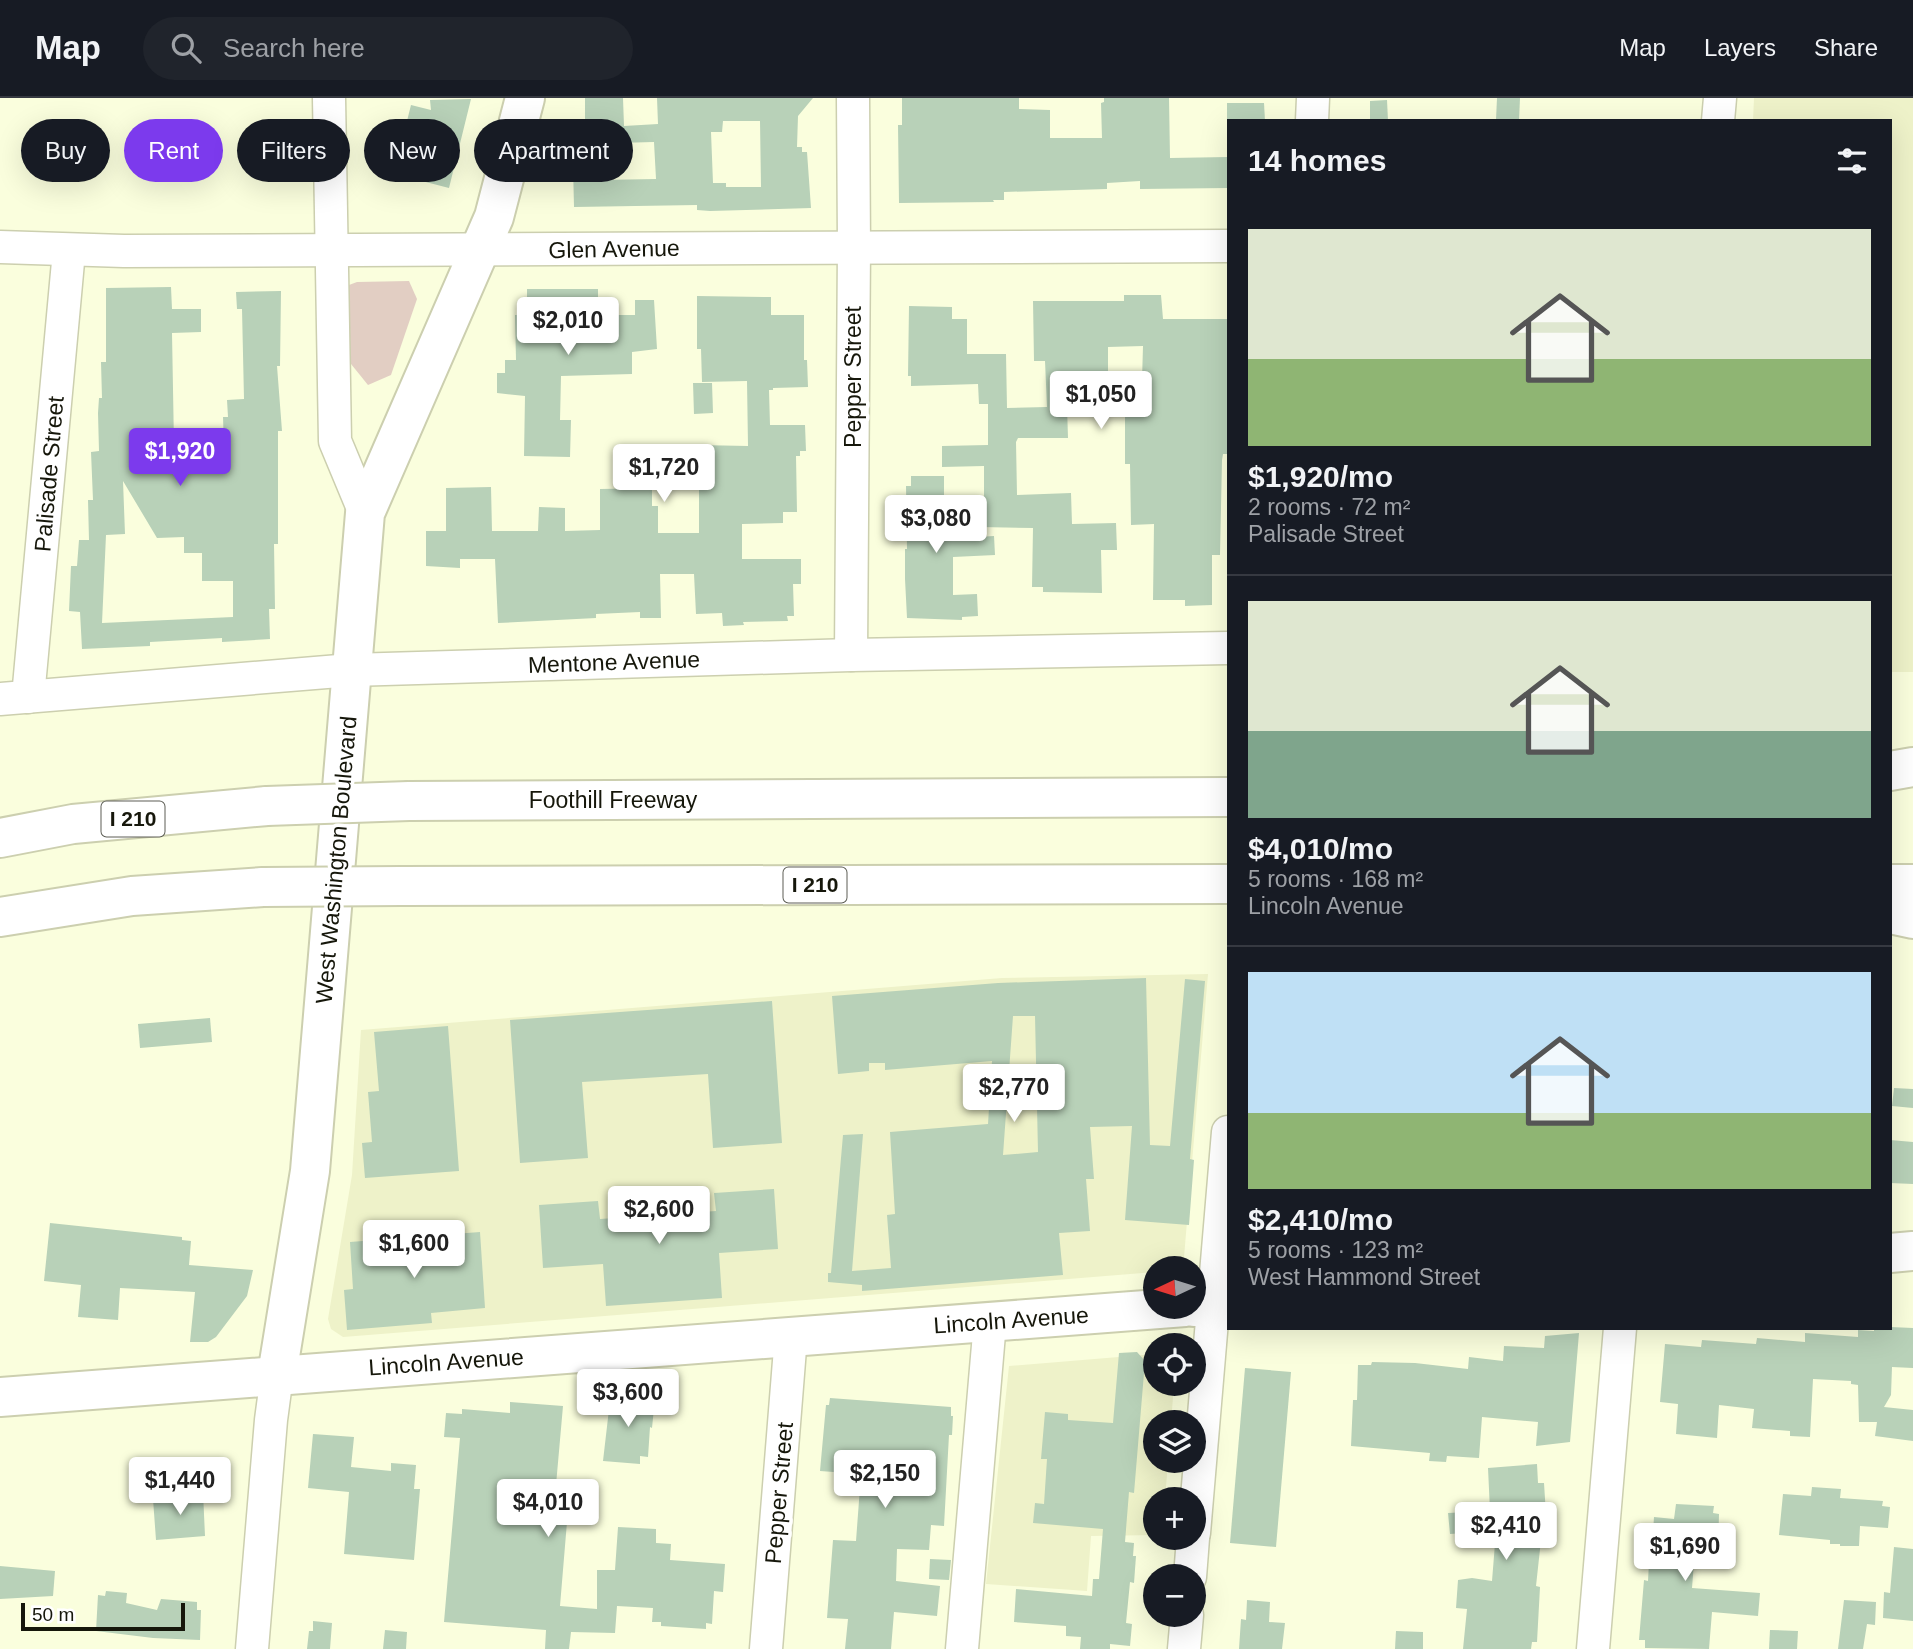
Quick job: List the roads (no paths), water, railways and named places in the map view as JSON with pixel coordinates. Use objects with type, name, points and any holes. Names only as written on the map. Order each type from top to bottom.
[{"type":"main road","name":"West Washington Boulevard","points":[[277,1375],[310,1171],[365,513],[480,250],[500,195],[525,98]]},
{"type":"main road","points":[[1892,771],[1913,767]]},
{"type":"main road","points":[[1892,792],[1913,792]]},
{"type":"main road","name":"Foothill Freeway","points":[[0,838],[73,824],[267,806],[409,801],[1227,797]]},
{"type":"main road","name":"I 210","points":[[0,917],[132,896],[263,887],[1227,884]]},
{"type":"main road","points":[[1892,884],[1913,884]]},
{"type":"main road","points":[[1892,914],[1913,919]]},
{"type":"main road","points":[[1892,1253],[1913,1251]]},
{"type":"main road","name":"Lincoln Avenue","points":[[0,1397],[1143,1311]]},
{"type":"street","points":[[330,98],[335,441],[365,513]]},
{"type":"street","name":"Pepper Street","points":[[851,655],[853,98]]},
{"type":"street","points":[[1312,119],[1313,98]]},
{"type":"street","points":[[1718,119],[1720,98]]},
{"type":"street","name":"Glen Avenue","points":[[0,247],[69,251],[1227,246]]},
{"type":"street","name":"Palisade Street","points":[[14,698],[69,251]]},
{"type":"street","name":"Mentone Avenue","points":[[14,698],[351,670],[851,655],[1227,648]]},
{"type":"street","points":[[1206,1298],[1227,1140]]},
{"type":"street","points":[[1196,1487],[1204,1320]]},
{"type":"street","points":[[962,1649],[990,1322]]},
{"type":"street","points":[[1592,1649],[1620,1330]]},
{"type":"street","name":"Pepper Street","points":[[766,1649],[791,1336]]},
{"type":"street","name":"West Washington Boulevard","points":[[252,1649],[277,1375]]},
{"type":"street","points":[[1184,1649],[1186,1627]]}]
